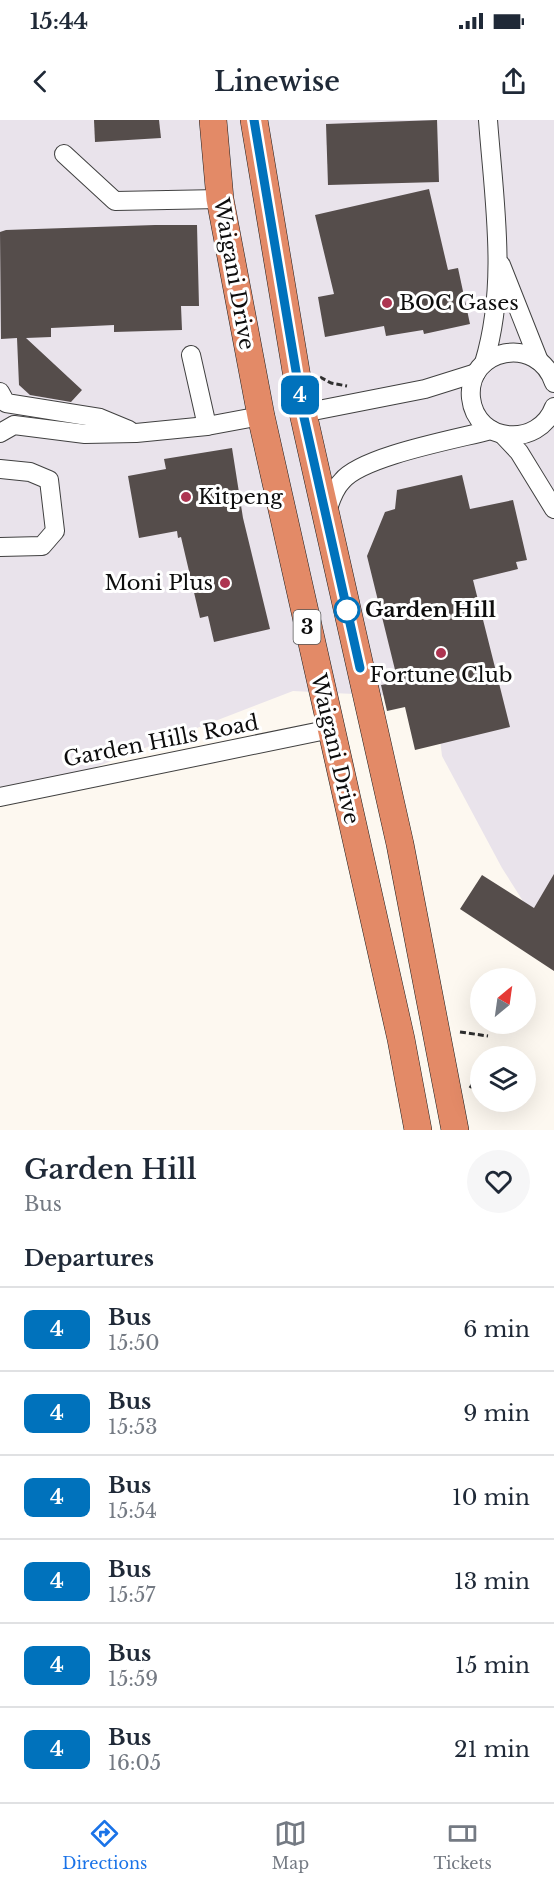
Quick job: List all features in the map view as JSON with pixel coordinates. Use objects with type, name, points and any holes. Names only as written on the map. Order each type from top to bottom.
[{"type":"highway","name":"Waigani Drive","points":[[213,120],[220,200],[261,416],[401,1039],[418,1130]]},
{"type":"highway","name":"Waigani Drive","points":[[254,120],[303,413],[399,844],[455,1130]]},
{"type":"highway","points":[[301,600],[308,577],[278,428],[288,418],[303,413]]},
{"type":"highway","points":[[399,844],[392,880],[422,1031],[412,1040],[401,1039]]},
{"type":"highway","points":[[431,1130],[421,1082],[430,1077],[445,1080]]},
{"type":"street","points":[[488,120],[499,261],[492,337],[472,386],[471,399],[474,411],[481,422],[519,452],[554,509]]},
{"type":"street","points":[[64,154],[115,201],[220,200]]},
{"type":"street","points":[[499,261],[554,383]]},
{"type":"street","points":[[303,413],[425,389],[480,368],[501,354],[521,352],[546,364]]},
{"type":"street","points":[[191,355],[207,426]]},
{"type":"street","points":[[0,392],[6,403],[100,418],[136,433]]},
{"type":"street","points":[[0,433],[14,425],[85,434],[136,433],[207,426],[261,416]]},
{"type":"street","points":[[326,515],[332,497],[342,480],[360,467],[407,451],[497,433],[518,437],[532,433],[553,416]]},
{"type":"street","points":[[0,469],[30,472],[50,480],[55,531],[42,546],[0,547]]},
{"type":"street","name":"Garden Hills Road","points":[[0,797],[330,729]]},
{"type":"shaded area","points":[[0,120],[554,120],[554,950],[502,868],[442,756],[435,698],[293,691],[0,804]]},
{"type":"building","points":[[94,120],[159,120],[161,138],[95,142]]},
{"type":"building","points":[[437,120],[439,182],[328,185],[326,124]]},
{"type":"building","points":[[429,189],[448,270],[458,268],[470,324],[424,334],[423,330],[386,336],[384,326],[325,337],[318,297],[334,294],[315,215]]},
{"type":"building","points":[[197,225],[199,306],[181,306],[182,330],[114,332],[114,325],[51,328],[51,337],[26,338],[82,390],[71,402],[30,395],[19,385],[17,338],[1,339],[0,232]]},
{"type":"building","points":[[232,448],[243,518],[270,629],[214,642],[208,616],[200,618],[181,537],[178,538],[177,531],[139,538],[128,476],[166,469],[164,459]]},
{"type":"building","name":"Fortune Club","points":[[462,475],[470,509],[513,500],[527,560],[516,562],[518,569],[473,580],[510,727],[415,750],[405,707],[387,711],[381,685],[398,682],[367,556],[385,512],[395,509],[397,490]]},
{"type":"building","points":[[554,874],[554,971],[460,909],[482,875],[534,908]]},
{"type":"bus line","name":"4","points":[[254,120],[303,413],[360,668]]},
{"type":"place","name":"BOC Gases","points":[[387,303]]},
{"type":"place","name":"Kitpeng","points":[[186,497]]},
{"type":"place","name":"Moni Plus","points":[[225,583]]},
{"type":"place","name":"Garden Hill","points":[[347,610]]},
{"type":"place","name":"Fortune Club","points":[[441,653]]}]
